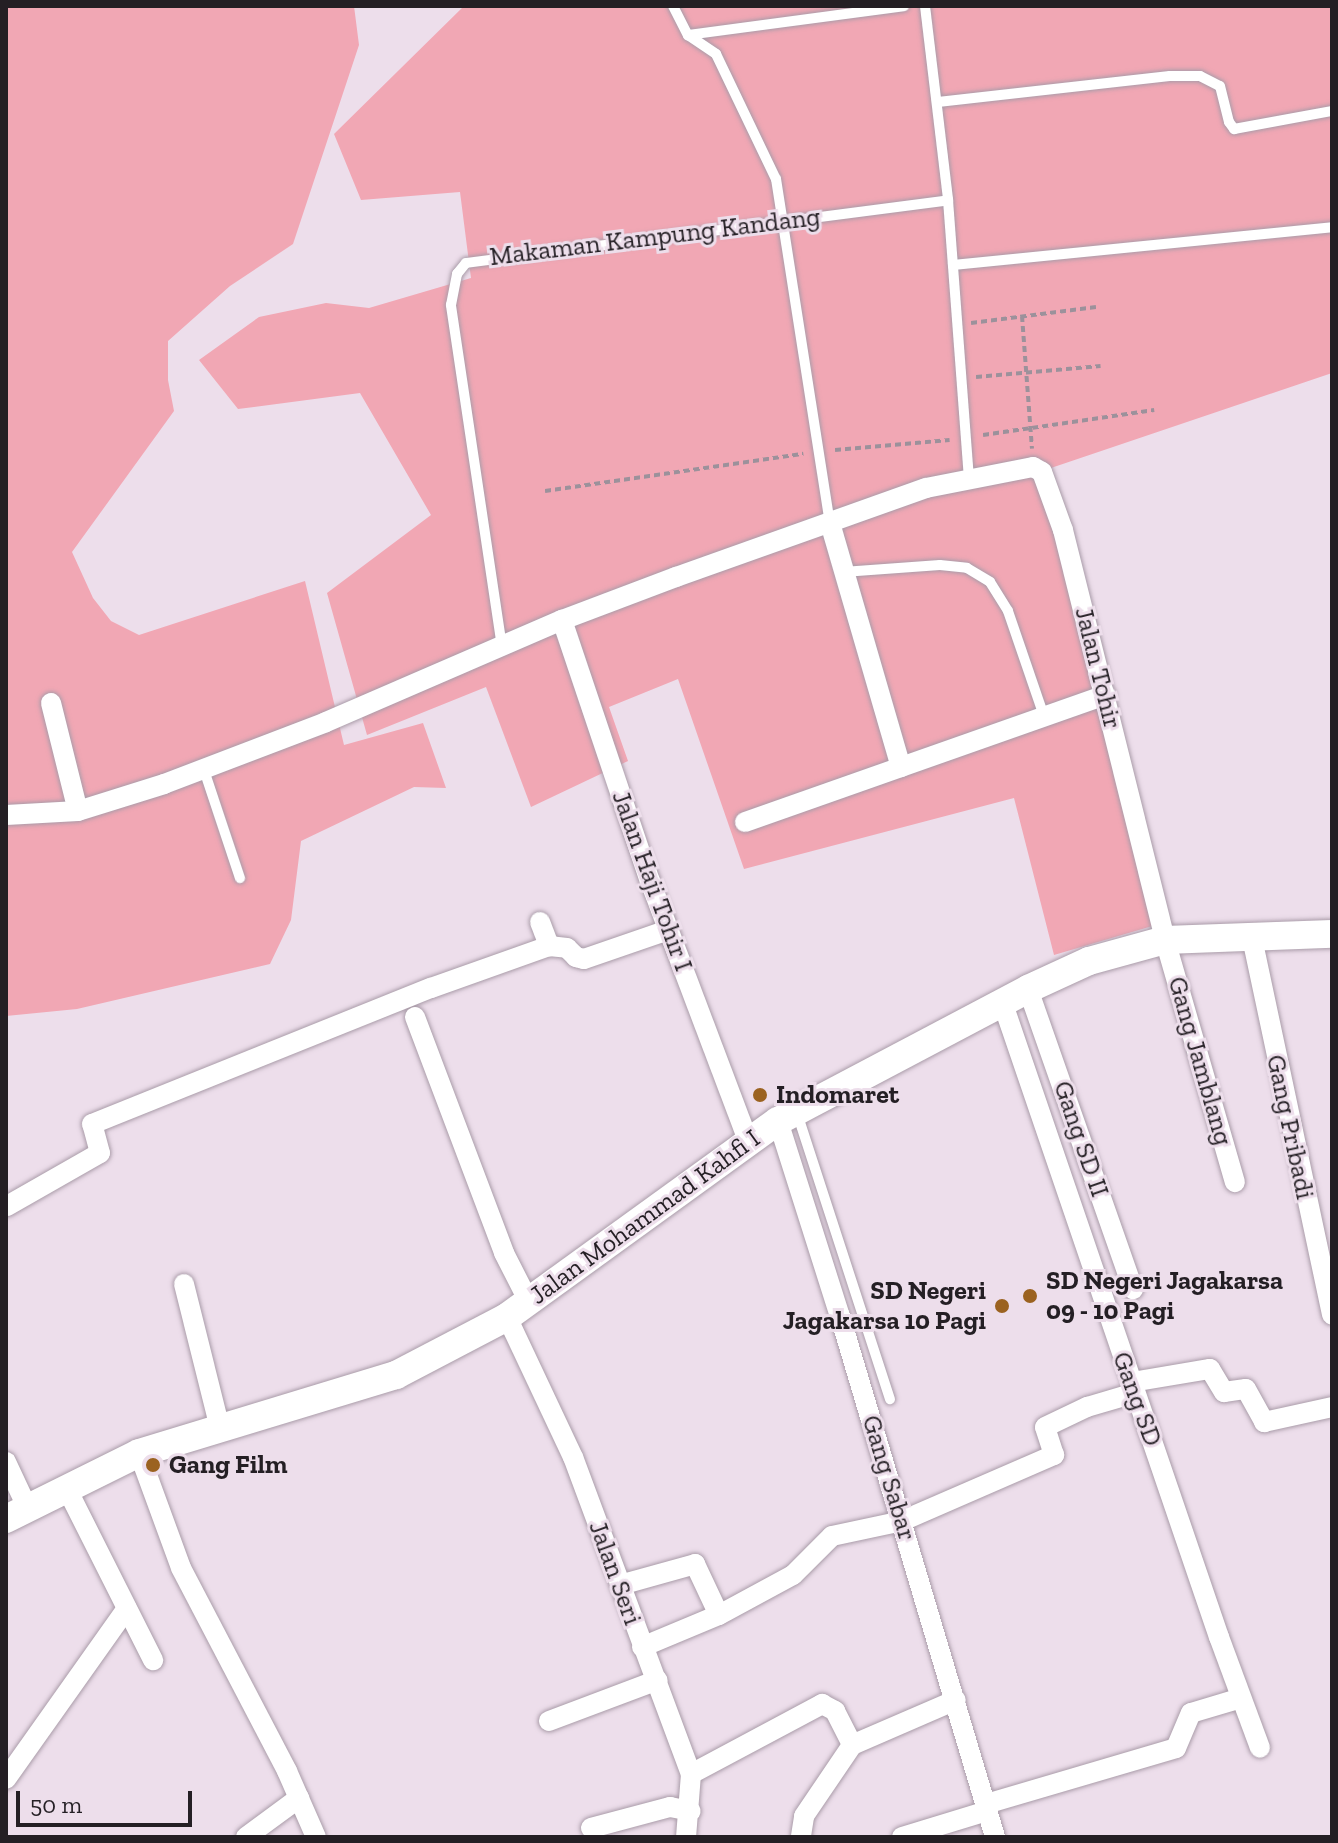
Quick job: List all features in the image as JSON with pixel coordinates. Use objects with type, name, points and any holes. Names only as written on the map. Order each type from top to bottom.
[{"type":"main road","name":"Jalan Mohammad Kahfi I","points":[[17,1513],[139,1453],[396,1375],[518,1310],[748,1140],[787,1116],[1028,989],[1089,961],[1165,940],[1332,934]]},
{"type":"street","points":[[6,815],[78,811],[204,770],[562,620],[926,488],[1033,467]]},
{"type":"street","name":"Jalan Tohir","points":[[1033,467],[1042,472],[1063,530],[1165,940]]},
{"type":"street","points":[[830,523],[901,767]]},
{"type":"street","name":"Jalan Haji Tohir I","points":[[562,620],[668,930],[748,1140]]},
{"type":"street","points":[[745,822],[1106,695]]},
{"type":"street","points":[[51,703],[78,811]]},
{"type":"street","points":[[540,922],[549,946]]},
{"type":"street","points":[[6,1204],[100,1153],[92,1124],[431,988],[549,946],[567,948],[584,959],[668,930]]},
{"type":"street","name":"Gang Pribadi","points":[[1252,938],[1332,1315]]},
{"type":"street","name":"Gang Jamblang","points":[[1165,940],[1235,1182]]},
{"type":"street","name":"Gang SD II","points":[[1028,989],[1133,1289]]},
{"type":"street","name":"Gang SD","points":[[1003,1004],[1133,1388],[1260,1748]]},
{"type":"street","name":"Jalan Seri","points":[[415,1017],[504,1253],[518,1310],[691,1774],[691,1811],[686,1837]]},
{"type":"street","name":"Gang Sabar","points":[[787,1116],[995,1837]]},
{"type":"street","points":[[184,1284],[220,1428]]},
{"type":"street","points":[[642,1647],[719,1615],[793,1575],[832,1536],[902,1521],[1054,1455],[1045,1427],[1133,1388],[1210,1369],[1224,1392],[1246,1389],[1264,1422],[1332,1407]]},
{"type":"street","points":[[139,1453],[181,1568],[316,1837]]},
{"type":"street","points":[[6,1462],[17,1513]]},
{"type":"street","points":[[66,1487],[153,1660]]},
{"type":"street","points":[[620,1585],[695,1564],[719,1615]]},
{"type":"street","points":[[6,1779],[127,1608]]},
{"type":"street","points":[[549,1721],[658,1680]]},
{"type":"street","points":[[902,1837],[1176,1748],[1191,1713],[1241,1698]]},
{"type":"street","points":[[801,1836],[804,1816],[852,1745],[956,1700]]},
{"type":"street","points":[[691,1774],[822,1704],[835,1711],[852,1745]]},
{"type":"street","points":[[246,1837],[299,1798]]},
{"type":"street","points":[[591,1828],[670,1807],[691,1811]]},
{"type":"lane","points":[[673,6],[688,35],[716,54],[776,179],[830,523]]},
{"type":"lane","points":[[688,35],[904,6]]},
{"type":"lane","points":[[925,6],[948,200],[969,481]]},
{"type":"lane","points":[[938,102],[1170,76],[1200,76],[1220,86],[1229,122],[1234,129],[1332,111]]},
{"type":"lane","name":"Makaman Kampung Kandang","points":[[502,647],[451,305],[457,274],[466,263],[948,200]]},
{"type":"lane","points":[[953,265],[1332,227]]},
{"type":"lane","points":[[843,572],[940,565],[967,568],[990,582],[1008,611],[1044,716]]},
{"type":"lane","points":[[204,770],[240,878]]},
{"type":"lane","points":[[787,1116],[890,1399]]},
{"type":"path","points":[[955,325],[1096,307]]},
{"type":"path","points":[[1022,316],[1033,467]]},
{"type":"path","points":[[961,378],[1101,366]]},
{"type":"path","points":[[545,491],[819,452],[968,438],[1031,426],[1154,410]]},
{"type":"shaded area","points":[[6,6],[354,6],[359,45],[293,244],[230,286],[168,341],[168,380],[174,411],[72,552],[93,598],[111,621],[139,635],[305,581],[344,745],[423,723],[446,788],[414,787],[301,841],[291,920],[270,964],[77,1009],[6,1016]]},
{"type":"shaded area","points":[[464,6],[1332,6],[1332,373],[1045,470],[1166,922],[1054,955],[1014,798],[744,869],[678,679],[609,707],[628,761],[531,807],[486,687],[367,735],[327,593],[431,515],[360,393],[238,409],[199,360],[259,317],[326,303],[369,308],[471,278],[460,192],[361,200],[334,134]]},
{"type":"place","name":"Indomaret","points":[[760,1095]]},
{"type":"place","name":"SD Negeri Jagakarsa 09 - 10 Pagi","points":[[1030,1296]]},
{"type":"place","name":"SD Negeri Jagakarsa 10 Pagi","points":[[1002,1306]]},
{"type":"place","name":"Gang Film","points":[[153,1465]]}]
